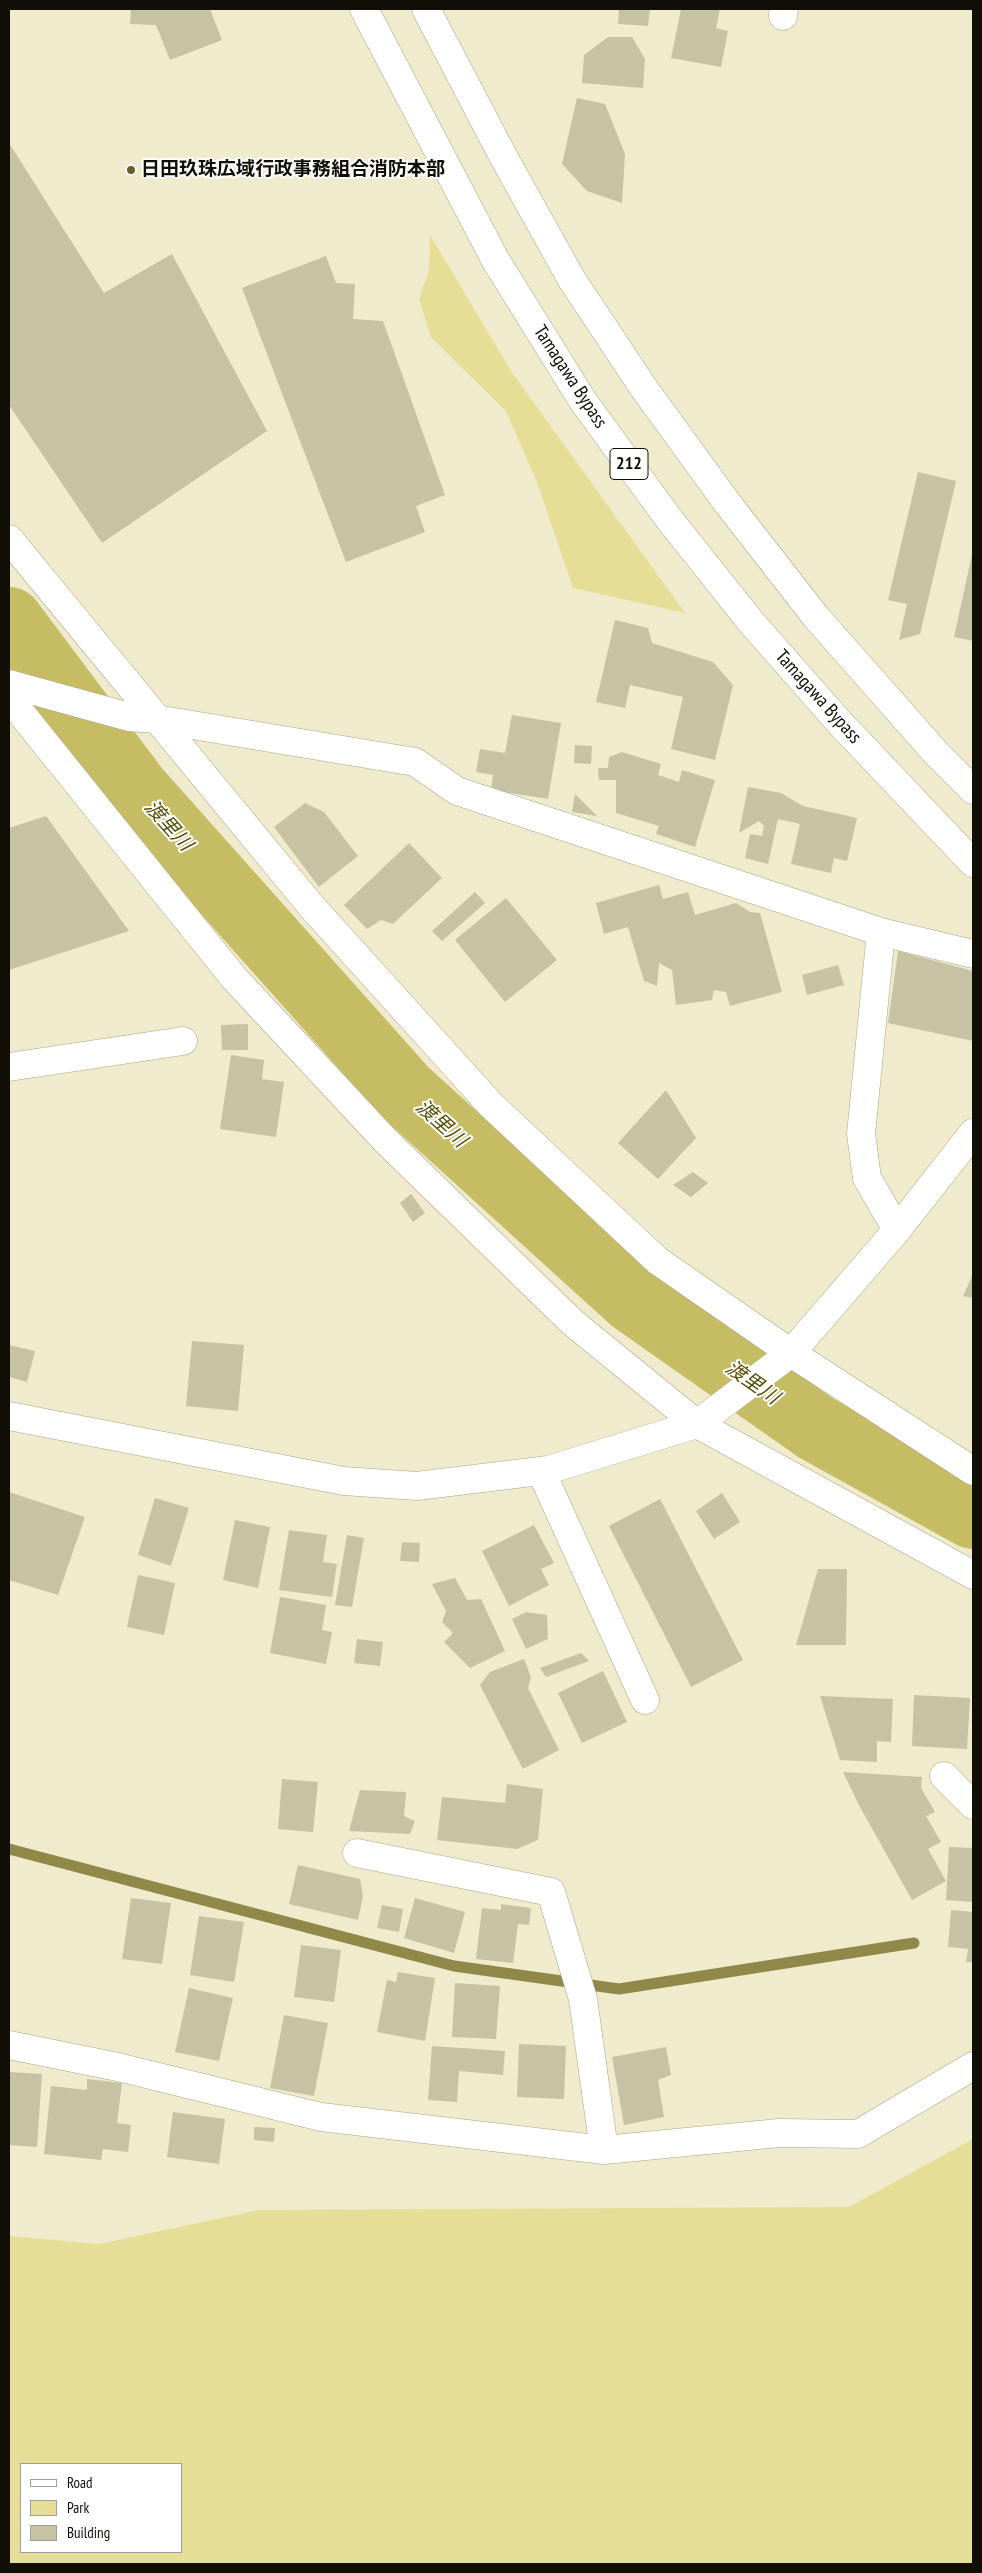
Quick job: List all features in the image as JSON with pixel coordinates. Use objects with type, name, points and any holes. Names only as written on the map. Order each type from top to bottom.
[{"type":"main road","name":"Tamagawa Bypass","points":[[364,9],[496,260],[583,401],[669,519],[751,622],[840,723],[973,863]]},
{"type":"main road","points":[[426,9],[503,156],[572,280],[643,387],[728,504],[816,617],[936,752],[973,790]]},
{"type":"main road","points":[[9,539],[312,907],[491,1105],[658,1261],[791,1352],[973,1471]]},
{"type":"main road","points":[[9,684],[129,717],[156,719],[415,762],[457,791],[881,932],[973,954]]},
{"type":"main road","points":[[9,698],[234,978],[386,1140],[572,1322],[697,1424],[973,1575]]},
{"type":"main road","points":[[881,932],[861,1134],[867,1178],[898,1230]]},
{"type":"main road","points":[[9,1067],[183,1041]]},
{"type":"main road","points":[[9,1416],[344,1481],[417,1486],[541,1471],[697,1424],[791,1352],[898,1230],[973,1133]]},
{"type":"main road","points":[[541,1471],[644,1700]]},
{"type":"main road","points":[[944,1776],[973,1805]]},
{"type":"main road","points":[[357,1853],[551,1892],[583,1999],[604,2150]]},
{"type":"main road","points":[[9,2045],[118,2067],[321,2117],[604,2150],[779,2133],[858,2134],[973,2066]]},
{"type":"green space","points":[[430,235],[511,371],[685,613],[573,588],[537,482],[506,411],[431,337],[419,299],[429,271]]},
{"type":"green space","points":[[973,2139],[973,2564],[9,2564],[9,2236],[99,2244],[259,2210],[849,2207]]},
{"type":"building","points":[[131,9],[210,9],[222,40],[170,60],[156,25],[130,24]]},
{"type":"building","points":[[619,9],[650,9],[648,26],[618,24]]},
{"type":"building","points":[[681,9],[720,9],[716,28],[728,31],[721,67],[671,58]]},
{"type":"building","points":[[608,37],[632,37],[645,59],[643,88],[582,83],[584,55]]},
{"type":"building","points":[[577,98],[605,104],[625,154],[622,203],[587,191],[562,164]]},
{"type":"building","points":[[9,143],[104,293],[172,254],[267,431],[102,543],[9,405]]},
{"type":"building","points":[[326,256],[336,283],[355,284],[353,319],[383,321],[445,495],[416,506],[425,532],[346,562],[242,288]]},
{"type":"building","points":[[918,472],[956,481],[920,634],[899,640],[907,604],[888,600]]},
{"type":"building","points":[[973,550],[973,641],[954,637]]},
{"type":"building","points":[[615,620],[648,628],[652,643],[713,662],[733,685],[715,760],[671,749],[683,697],[630,685],[625,708],[596,702]]},
{"type":"building","points":[[512,715],[561,723],[548,799],[491,790],[493,775],[476,772],[480,749],[505,753]]},
{"type":"building","points":[[575,745],[592,746],[591,764],[574,763]]},
{"type":"building","points":[[622,752],[661,764],[658,775],[679,782],[682,770],[715,780],[695,847],[656,834],[659,826],[616,813],[616,780],[599,780],[598,768],[608,768],[609,757]]},
{"type":"building","points":[[748,787],[781,793],[803,806],[857,818],[847,861],[834,858],[831,873],[791,864],[800,824],[778,819],[768,864],[745,858],[750,834],[762,836],[764,826],[759,821],[739,833]]},
{"type":"building","points":[[575,794],[597,816],[572,812]]},
{"type":"building","points":[[305,803],[324,812],[358,856],[319,887],[274,827]]},
{"type":"building","points":[[46,816],[129,931],[9,970],[9,828]]},
{"type":"building","points":[[409,843],[442,878],[393,924],[381,920],[367,929],[344,905]]},
{"type":"building","points":[[659,885],[663,899],[688,892],[695,915],[736,903],[750,912],[760,913],[782,992],[730,1006],[726,992],[714,990],[712,1000],[676,1005],[672,970],[659,963],[657,986],[644,981],[628,927],[604,934],[596,903]]},
{"type":"building","points":[[475,892],[485,903],[442,941],[432,931]]},
{"type":"building","points":[[506,898],[557,960],[505,1002],[455,940]]},
{"type":"building","points":[[898,951],[973,971],[973,1041],[888,1023]]},
{"type":"building","points":[[838,965],[844,985],[807,995],[802,975]]},
{"type":"building","points":[[248,1024],[248,1050],[222,1050],[221,1025]]},
{"type":"building","points":[[231,1055],[264,1060],[262,1079],[284,1082],[276,1137],[220,1129]]},
{"type":"building","points":[[666,1090],[696,1138],[658,1179],[618,1143]]},
{"type":"building","points":[[693,1172],[708,1183],[691,1197],[673,1185]]},
{"type":"building","points":[[411,1194],[425,1213],[413,1222],[400,1203]]},
{"type":"building","points":[[973,1274],[973,1298],[963,1296]]},
{"type":"building","points":[[192,1341],[244,1345],[238,1411],[186,1406]]},
{"type":"building","points":[[9,1345],[35,1351],[27,1382],[9,1377]]},
{"type":"building","points":[[9,1492],[85,1517],[58,1595],[9,1580]]},
{"type":"building","points":[[722,1493],[740,1522],[714,1539],[696,1511]]},
{"type":"building","points":[[155,1498],[189,1508],[171,1566],[138,1555]]},
{"type":"building","points":[[660,1499],[743,1660],[691,1687],[609,1526]]},
{"type":"building","points":[[235,1520],[270,1527],[258,1588],[223,1580]]},
{"type":"building","points":[[534,1525],[554,1563],[541,1569],[549,1585],[509,1606],[482,1551]]},
{"type":"building","points":[[289,1530],[327,1535],[323,1562],[337,1564],[332,1597],[279,1590]]},
{"type":"building","points":[[347,1535],[364,1538],[352,1607],[335,1605]]},
{"type":"building","points":[[402,1542],[420,1543],[419,1562],[400,1561]]},
{"type":"building","points":[[818,1569],[847,1569],[846,1645],[796,1645]]},
{"type":"building","points":[[138,1575],[175,1583],[164,1635],[127,1627]]},
{"type":"building","points":[[455,1578],[467,1600],[481,1599],[505,1651],[470,1668],[444,1642],[453,1633],[442,1622],[446,1611],[432,1584]]},
{"type":"building","points":[[280,1597],[326,1605],[322,1630],[332,1632],[326,1664],[270,1653]]},
{"type":"building","points":[[526,1612],[547,1615],[548,1639],[526,1649],[512,1619]]},
{"type":"building","points":[[357,1639],[383,1642],[380,1666],[354,1663]]},
{"type":"building","points":[[581,1653],[589,1661],[546,1677],[540,1668]]},
{"type":"building","points":[[524,1659],[531,1677],[528,1688],[559,1750],[523,1769],[480,1685],[490,1672]]},
{"type":"building","points":[[603,1671],[627,1722],[582,1743],[558,1693]]},
{"type":"building","points":[[914,1695],[970,1698],[967,1749],[912,1746]]},
{"type":"building","points":[[820,1696],[893,1699],[891,1742],[877,1741],[877,1762],[840,1760]]},
{"type":"building","points":[[843,1772],[922,1777],[921,1788],[935,1812],[926,1816],[941,1842],[928,1849],[946,1881],[912,1900],[860,1807]]},
{"type":"building","points":[[282,1779],[318,1782],[313,1832],[278,1829]]},
{"type":"building","points":[[507,1784],[543,1789],[538,1840],[517,1849],[437,1840],[442,1797],[505,1803]]},
{"type":"building","points":[[360,1790],[406,1792],[404,1816],[415,1821],[410,1834],[349,1831]]},
{"type":"building","points":[[949,1847],[973,1848],[973,1902],[946,1900]]},
{"type":"building","points":[[298,1865],[360,1879],[363,1896],[358,1920],[289,1904]]},
{"type":"building","points":[[131,1898],[171,1903],[162,1964],[122,1959]]},
{"type":"building","points":[[415,1898],[465,1912],[454,1953],[404,1938]]},
{"type":"building","points":[[501,1904],[531,1908],[529,1925],[518,1924],[513,1963],[476,1959],[482,1908],[501,1910]]},
{"type":"building","points":[[382,1905],[403,1909],[399,1932],[377,1928]]},
{"type":"building","points":[[951,1910],[973,1912],[973,1962],[966,1962],[968,1949],[948,1947]]},
{"type":"building","points":[[199,1916],[244,1922],[234,1982],[190,1975]]},
{"type":"building","points":[[301,1945],[341,1950],[334,2002],[294,1997]]},
{"type":"building","points":[[398,1972],[435,1978],[425,2041],[377,2032],[387,1980],[396,1982]]},
{"type":"building","points":[[455,1983],[500,1986],[496,2039],[452,2037]]},
{"type":"building","points":[[189,1988],[233,1998],[219,2061],[175,2052]]},
{"type":"building","points":[[284,2015],[328,2023],[314,2096],[270,2088]]},
{"type":"building","points":[[519,2044],[566,2046],[564,2099],[517,2097]]},
{"type":"building","points":[[432,2046],[505,2051],[503,2075],[459,2071],[457,2102],[428,2100]]},
{"type":"building","points":[[666,2047],[671,2075],[658,2080],[664,2117],[624,2125],[612,2057]]},
{"type":"building","points":[[9,2072],[42,2074],[37,2147],[9,2145]]},
{"type":"building","points":[[87,2079],[122,2083],[117,2123],[131,2125],[128,2152],[103,2149],[101,2160],[44,2154],[51,2086],[87,2090]]},
{"type":"building","points":[[173,2112],[225,2119],[219,2164],[167,2157]]},
{"type":"building","points":[[254,2127],[275,2128],[274,2142],[254,2140]]},
{"type":"waterway","name":"渡里川","points":[[9,621],[135,789],[405,1092],[634,1300],[816,1428],[973,1515]]},
{"type":"waterway","points":[[9,1849],[454,1966],[619,1989],[914,1943]]},
{"type":"place","name":"日田玖珠広域行政事務組合消防本部","points":[[131,170]]}]
